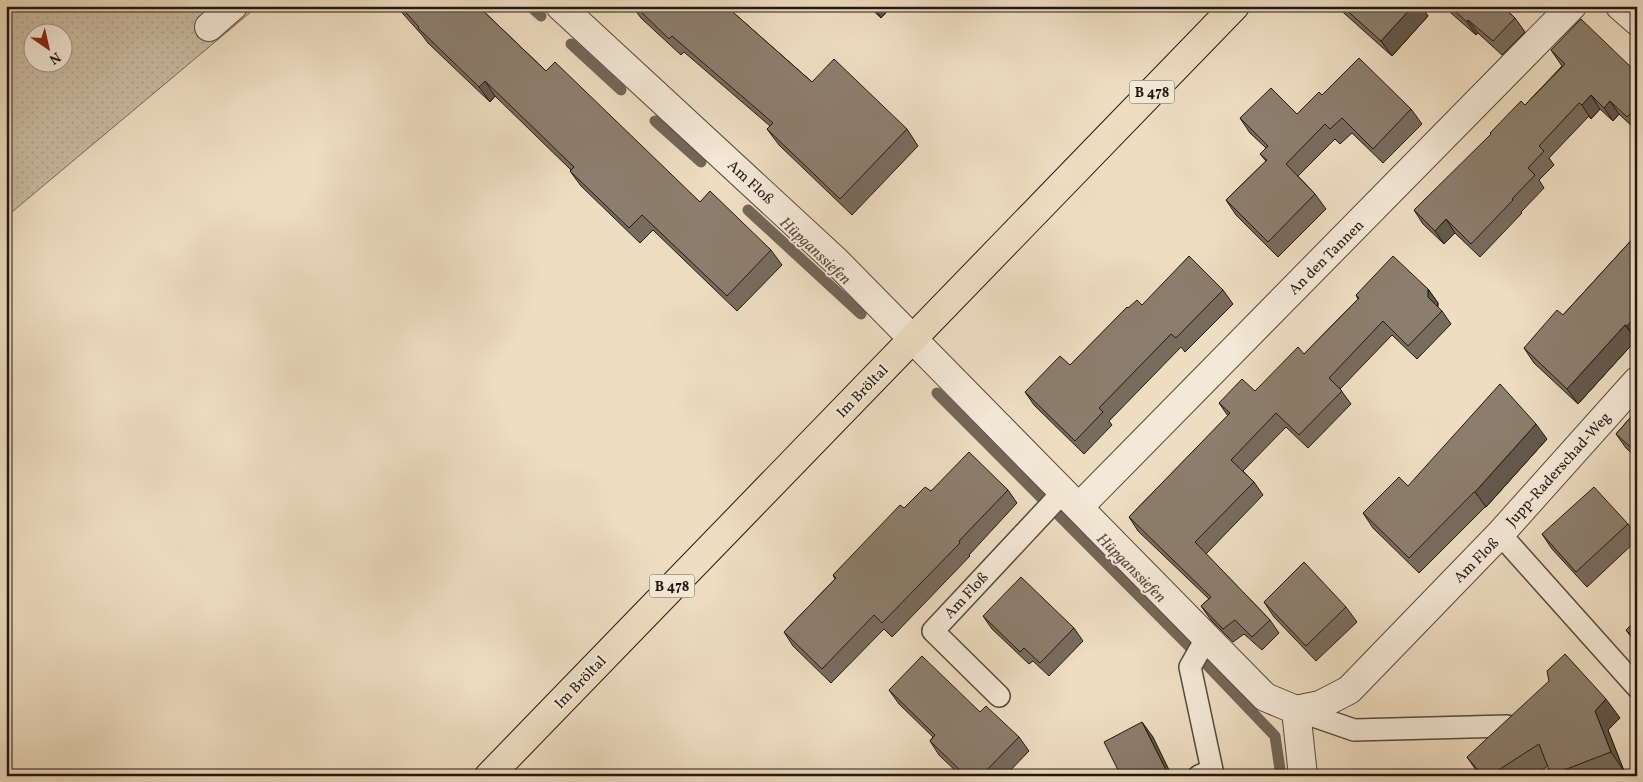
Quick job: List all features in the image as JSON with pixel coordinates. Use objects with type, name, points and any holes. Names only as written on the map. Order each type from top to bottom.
[{"type":"main road","name":"Im Bröltal","points":[[489,776],[1235,6]]},
{"type":"street","points":[[209,27],[233,6]]},
{"type":"street","name":"Am Floß","points":[[560,6],[836,261],[1265,697],[1296,710],[1320,704],[1349,690],[1500,534]]},
{"type":"street","name":"An den Tannen","points":[[1071,500],[1572,6]]},
{"type":"street","points":[[1620,6],[1637,21]]},
{"type":"street","name":"Jupp-Raderschad-Weg","points":[[1500,534],[1637,382]]},
{"type":"street","points":[[1296,710],[1303,776]]},
{"type":"lane","name":"Am Floß","points":[[999,696],[933,631],[1040,516],[1071,500]]},
{"type":"lane","name":"Am Floß","points":[[1500,534],[1637,686]]},
{"type":"lane","points":[[1199,776],[1212,770],[1190,667],[1207,637]]},
{"type":"lane","name":"Am Floß","points":[[1296,710],[1354,730],[1507,726]]},
{"type":"shaded area","points":[[6,6],[258,6],[6,217]]},
{"type":"building","points":[[400,6],[478,6],[546,71],[555,62],[700,202],[710,191],[771,250],[727,296],[642,215],[629,228],[570,171],[574,167],[485,81],[479,87],[418,28]]},
{"type":"building","points":[[635,6],[726,6],[812,82],[834,59],[907,129],[840,199],[767,129],[773,123],[672,36],[669,39]]},
{"type":"building","points":[[1342,6],[1413,6],[1381,41]]},
{"type":"building","points":[[1449,6],[1502,6],[1515,18],[1493,41]]},
{"type":"building","points":[[1581,19],[1637,71],[1637,115],[1633,111],[1627,117],[1610,101],[1604,108],[1591,95],[1582,105],[1579,103],[1539,146],[1544,151],[1528,168],[1535,175],[1471,244],[1446,219],[1435,231],[1414,210],[1491,134],[1521,101],[1525,105],[1565,64],[1551,50]]},
{"type":"building","points":[[1359,58],[1411,109],[1373,149],[1342,118],[1330,129],[1325,124],[1286,164],[1315,194],[1268,242],[1226,200],[1267,160],[1260,154],[1268,146],[1240,118],[1271,88],[1297,114],[1319,92],[1322,95]]},
{"type":"building","points":[[1637,234],[1637,315],[1627,326],[1625,325],[1567,389],[1524,348],[1557,310],[1563,315]]},
{"type":"building","points":[[1189,256],[1223,290],[1176,338],[1171,334],[1099,408],[1103,412],[1075,441],[1025,392],[1060,356],[1070,365],[1127,307],[1137,300],[1142,305]]},
{"type":"building","points":[[1393,256],[1428,289],[1428,297],[1442,311],[1408,346],[1383,321],[1329,378],[1342,391],[1299,435],[1276,413],[1231,460],[1254,482],[1195,542],[1270,620],[1252,637],[1235,620],[1223,629],[1201,606],[1211,597],[1129,517],[1230,413],[1219,403],[1242,379],[1255,391],[1298,347],[1304,354],[1359,298],[1356,295]]},
{"type":"building","points":[[1500,384],[1536,424],[1475,492],[1409,558],[1363,513],[1399,477],[1408,486]]},
{"type":"building","points":[[1637,410],[1637,453],[1616,434]]},
{"type":"building","points":[[969,452],[1008,490],[959,541],[960,543],[882,623],[874,615],[822,669],[784,632],[836,578],[833,575],[900,505],[904,508],[925,487],[931,491]]},
{"type":"building","points":[[1594,487],[1628,524],[1576,572],[1542,534]]},
{"type":"building","points":[[1304,562],[1346,607],[1306,646],[1264,602]]},
{"type":"building","points":[[1021,577],[1074,628],[1040,663],[1024,648],[1020,652],[983,616]]},
{"type":"building","points":[[1637,619],[1637,641],[1626,630]]},
{"type":"building","points":[[1565,654],[1606,699],[1595,711],[1611,752],[1551,775],[1539,744],[1489,776],[1483,776],[1467,757],[1549,681],[1547,671]]},
{"type":"building","points":[[922,656],[980,712],[986,706],[1019,737],[981,776],[966,776],[930,741],[935,735],[889,690]]},
{"type":"building","points":[[1142,722],[1169,776],[1121,776],[1104,742]]},
{"type":"waterway","name":"Hüpganssiefen","points":[[530,6],[541,16]]},
{"type":"waterway","name":"Hüpganssiefen","points":[[571,44],[621,90]]},
{"type":"waterway","name":"Hüpganssiefen","points":[[655,121],[701,162]]},
{"type":"waterway","name":"Hüpganssiefen","points":[[748,210],[861,314]]},
{"type":"waterway","name":"Hüpganssiefen","points":[[937,393],[1190,647],[1275,736],[1281,776]]}]
